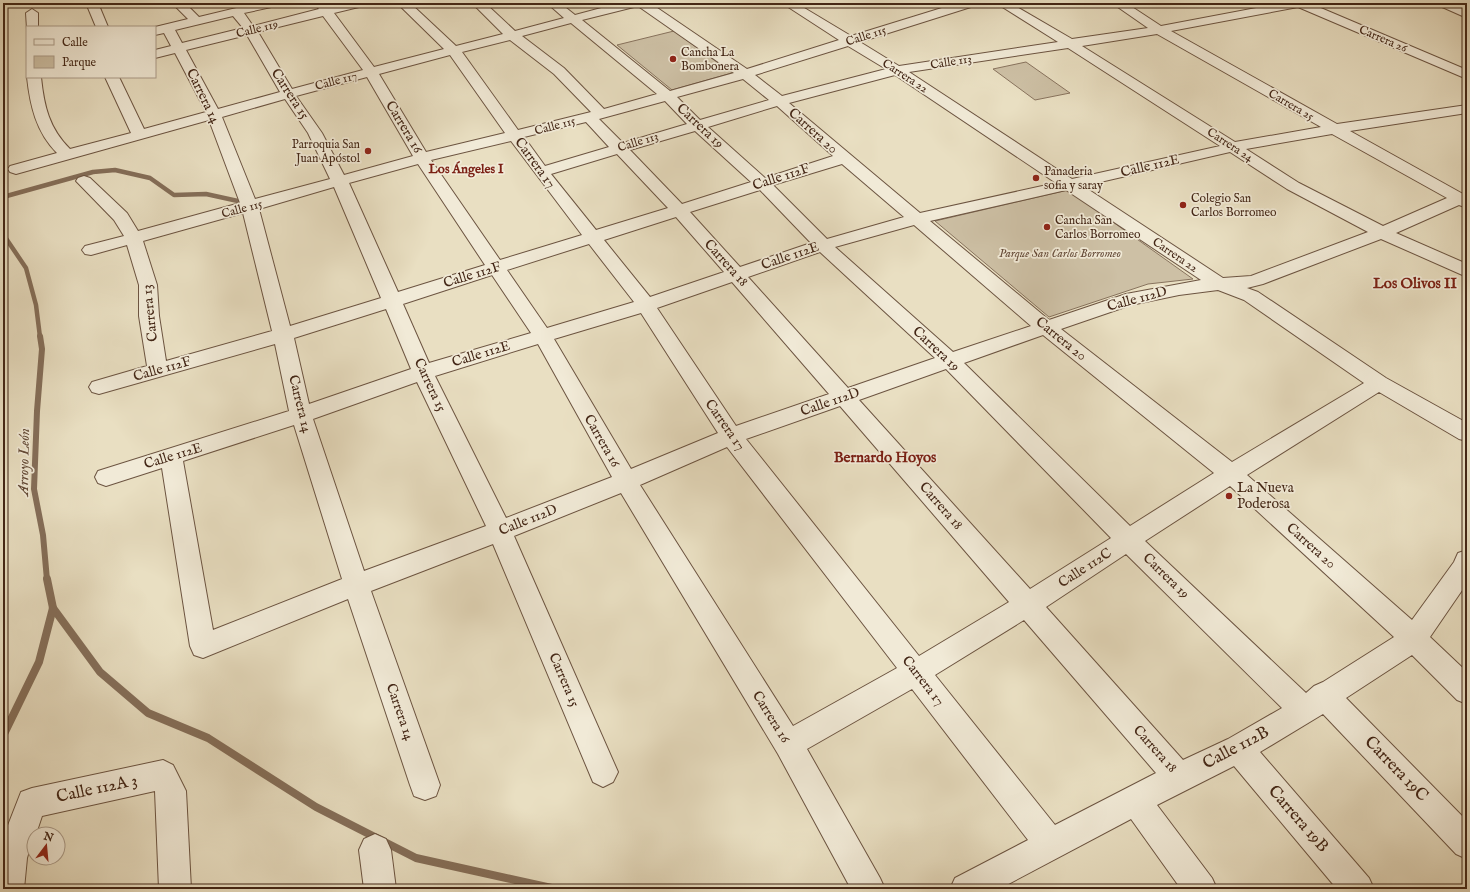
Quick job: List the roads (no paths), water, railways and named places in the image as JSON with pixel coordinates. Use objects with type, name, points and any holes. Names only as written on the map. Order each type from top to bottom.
[{"type":"street","points":[[92,3],[102,26]]},
{"type":"street","points":[[178,3],[195,20]]},
{"type":"street","points":[[161,29],[236,11],[252,5],[272,3]]},
{"type":"street","name":"Calle 119","points":[[156,54],[251,31],[322,7],[358,3]]},
{"type":"street","name":"Carrera 17","points":[[403,3],[454,51],[541,172],[646,305],[731,436],[1051,845]]},
{"type":"street","points":[[478,3],[513,36],[559,70],[595,115]]},
{"type":"street","name":"Carrera 19","points":[[553,3],[668,96],[697,125],[762,183],[823,245],[949,360],[1128,540],[1314,703]]},
{"type":"street","name":"Calle 117","points":[[16,169],[288,94],[575,20],[634,3]]},
{"type":"street","name":"Carrera 20","points":[[642,3],[745,74],[779,101],[844,158],[1045,327],[1231,474],[1414,639],[1467,692]]},
{"type":"street","name":"Carrera 22","points":[[788,3],[897,70],[1219,284],[1251,296],[1379,384],[1467,433]]},
{"type":"street","name":"Calle 115","points":[[91,250],[422,158],[516,136],[668,96],[745,74],[970,3]]},
{"type":"street","name":"Carrera 24","points":[[1002,3],[1069,43],[1293,186],[1382,233],[1467,271]]},
{"type":"street","name":"Carrera 25","points":[[1118,3],[1159,30],[1333,129],[1464,201]]},
{"type":"street","name":"Calle 113","points":[[541,172],[779,101],[897,70],[1159,30],[1300,3]]},
{"type":"street","name":"Carrera 26","points":[[1300,3],[1467,75]]},
{"type":"street","points":[[1444,3],[1467,14]]},
{"type":"street","name":"Carrera 16","points":[[322,7],[371,72],[422,158],[542,335],[626,481],[788,744],[869,889]]},
{"type":"street","name":"Carrera 15","points":[[236,11],[251,31],[288,94],[315,134],[340,182],[423,372],[500,531],[603,772]]},
{"type":"street","points":[[32,13],[32,26]]},
{"type":"street","name":"Carrera 14","points":[[161,29],[179,48],[214,114],[250,207],[283,335],[301,415],[356,585],[426,784]]},
{"type":"street","points":[[1439,62],[1467,60]]},
{"type":"street","points":[[34,78],[36,95],[41,114],[50,137],[67,155]]},
{"type":"street","points":[[112,78],[139,135]]},
{"type":"street","name":"Calle 112E","points":[[106,477],[301,415],[423,372],[646,305],[823,245],[917,219],[1234,147],[1333,129],[1467,108]]},
{"type":"street","name":"Carrera 18","points":[[595,115],[619,148],[679,210],[846,397],[1179,777]]},
{"type":"street","name":"Calle 112F","points":[[99,387],[283,335],[844,158]]},
{"type":"street","name":"Carrera 13","points":[[84,181],[121,217],[134,238],[148,285],[149,316],[158,370]]},
{"type":"street","name":"Calle 112D","points":[[171,456],[203,646],[356,585],[500,531],[626,481],[731,436],[1126,300],[1169,290],[1219,284],[1242,284],[1257,280],[1464,201]]},
{"type":"street","name":"Calle 112C","points":[[788,744],[916,672],[1027,605],[1231,474],[1379,384]]},
{"type":"street","name":"Calle 112B","points":[[966,889],[1136,801],[1179,777],[1238,749],[1314,703],[1414,639],[1463,569],[1467,560]]},
{"type":"street","name":"Carrera 19C","points":[[1314,703],[1467,843]]},
{"type":"street","name":"Carrera 19B","points":[[1238,749],[1358,889]]},
{"type":"street","name":"Calle 112A 3","points":[[8,889],[12,858],[32,803],[163,775],[171,791],[175,889]]},
{"type":"street","points":[[1136,801],[1201,889]]},
{"type":"street","points":[[375,850],[380,889]]},
{"type":"waterway","points":[[3,197],[93,172],[115,170],[150,178],[174,195],[206,194],[247,203]]},
{"type":"waterway","name":"Arroyo León","points":[[3,234],[26,268],[36,305],[40,337]]},
{"type":"waterway","name":"Arroyo León","points":[[40,336],[42,349],[37,411],[34,489],[43,535],[47,580]]},
{"type":"waterway","name":"Arroyo León","points":[[47,579],[53,608]]},
{"type":"waterway","name":"Arroyo León","points":[[3,736],[39,662],[53,608]]},
{"type":"waterway","points":[[53,608],[100,672],[148,713],[208,738],[316,807],[416,858],[556,889]]},
{"type":"place","name":"Cancha La Bombonera","points":[[673,59]]},
{"type":"place","name":"Parroquia San Juan Apóstol","points":[[368,151]]},
{"type":"place","name":"Panaderia sofia y saray","points":[[1036,178]]},
{"type":"place","name":"Colegio San Carlos Borromeo","points":[[1183,205]]},
{"type":"place","name":"Cancha San Carlos Borromeo","points":[[1047,227]]},
{"type":"place","name":"La Nueva Poderosa","points":[[1229,496]]},
{"type":"district","name":"Los Ángeles I","points":[[466,169]]},
{"type":"district","name":"Los Olivos II","points":[[1415,283]]},
{"type":"district","name":"Bernardo Hoyos","points":[[885,457]]},
{"type":"park label","name":"Parque San Carlos Borromeo","points":[[1060,253]]}]
